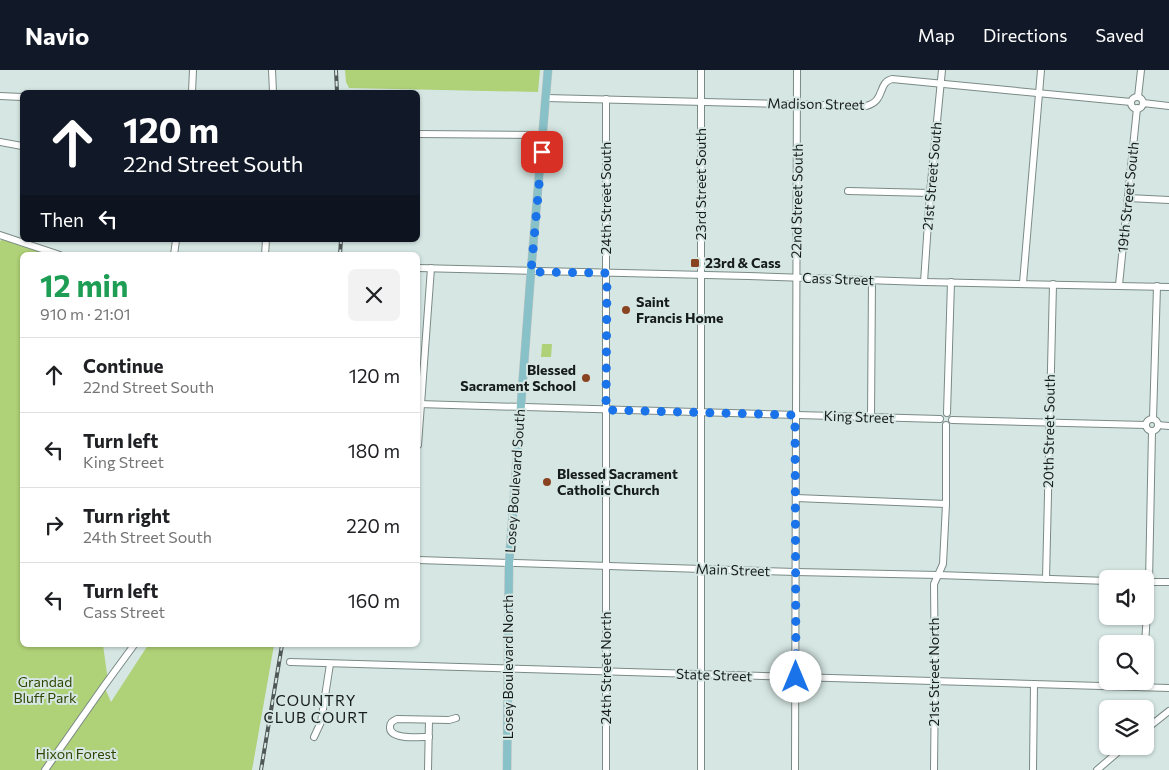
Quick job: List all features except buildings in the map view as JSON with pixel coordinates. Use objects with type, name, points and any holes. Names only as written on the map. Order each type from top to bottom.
[{"type":"main road","name":"Losey Boulevard South","points":[[509,564],[548,70]]},
{"type":"main road","name":"Losey Boulevard North","points":[[507,770],[509,564]]},
{"type":"street","points":[[192,90],[194,70]]},
{"type":"street","points":[[272,70],[273,90]]},
{"type":"street","name":"23rd Street South","points":[[701,70],[701,770]]},
{"type":"street","name":"22nd Street South","points":[[795,770],[797,70]]},
{"type":"street","name":"21st Street South","points":[[924,282],[930,193],[942,70]]},
{"type":"street","points":[[1023,283],[1041,70]]},
{"type":"street","points":[[1138,97],[1141,70]]},
{"type":"street","name":"Madison Street","points":[[546,98],[866,106],[877,101],[885,83],[889,80],[1131,102]]},
{"type":"street","points":[[0,96],[20,97]]},
{"type":"street","points":[[1138,97],[1133,99],[1131,102],[1132,106],[1137,108],[1142,106],[1143,103]]},
{"type":"street","points":[[1138,97],[1143,103],[1169,106]]},
{"type":"street","name":"24th Street South","points":[[606,99],[606,566]]},
{"type":"street","name":"19th Street South","points":[[1119,285],[1137,108]]},
{"type":"street","points":[[420,134],[543,135]]},
{"type":"street","points":[[0,142],[20,146]]},
{"type":"street","points":[[848,191],[930,193]]},
{"type":"street","points":[[1128,198],[1169,200]]},
{"type":"street","points":[[0,235],[20,242]]},
{"type":"street","points":[[21,242],[51,252]]},
{"type":"street","name":"Cass Street","points":[[420,268],[1169,287]]},
{"type":"street","points":[[420,395],[431,268]]},
{"type":"street","points":[[871,417],[872,280]]},
{"type":"street","points":[[947,414],[951,282]]},
{"type":"street","name":"20th Street South","points":[[1046,579],[1054,284]]},
{"type":"street","points":[[1157,286],[1153,419],[1158,425],[1169,426]]},
{"type":"street","name":"King Street","points":[[420,404],[940,419]]},
{"type":"street","points":[[938,575],[943,564],[946,504],[946,426],[940,419],[943,415],[947,414]]},
{"type":"street","points":[[947,414],[952,416],[952,420]]},
{"type":"street","points":[[1146,425],[1148,421],[1153,419]]},
{"type":"street","points":[[952,420],[1146,425]]},
{"type":"street","points":[[946,426],[952,420]]},
{"type":"street","points":[[1146,425],[1152,431]]},
{"type":"street","points":[[1152,431],[1156,430],[1158,425]]},
{"type":"street","points":[[1147,570],[1152,431]]},
{"type":"street","points":[[796,498],[946,504]]},
{"type":"street","name":"Main Street","points":[[420,560],[1099,581]]},
{"type":"street","name":"24th Street North","points":[[606,566],[606,770]]},
{"type":"street","name":"21st Street North","points":[[934,770],[934,584],[938,575]]},
{"type":"street","points":[[1154,582],[1169,582]]},
{"type":"street","points":[[46,770],[133,647]]},
{"type":"street","name":"State Street","points":[[290,662],[700,675],[1099,684]]},
{"type":"street","points":[[314,737],[321,722],[330,664]]},
{"type":"street","points":[[1033,770],[1034,684]]},
{"type":"street","name":"State Street","points":[[1154,686],[1169,688]]},
{"type":"street","points":[[1154,723],[1169,711]]},
{"type":"street","points":[[429,737],[398,736],[390,730],[390,726],[397,719],[448,720],[456,718]]},
{"type":"street","points":[[428,770],[429,720]]},
{"type":"street","points":[[1097,770],[1114,755]]},
{"type":"green space","points":[[345,70],[540,70],[538,92],[349,88],[346,82]]},
{"type":"green space","points":[[1,240],[15,241],[43,252],[20,252],[20,647],[103,647],[108,681],[104,686],[111,702],[147,647],[274,647],[252,770],[0,770]]},
{"type":"green space","points":[[542,344],[552,344],[551,357],[541,357]]},
{"type":"railway","points":[[336,70],[337,90]]},
{"type":"railway","points":[[340,252],[341,242]]},
{"type":"railway","points":[[261,770],[282,647]]},
{"type":"place","name":"23rd & Cass","points":[[695,263]]},
{"type":"place","name":"Saint Francis Home","points":[[626,310]]},
{"type":"place","name":"Blessed Sacrament School","points":[[586,378]]},
{"type":"place","name":"Blessed Sacrament Catholic Church","points":[[547,482]]},
{"type":"district","name":"COUNTRY CLUB COURT","points":[[316,710]]},
{"type":"route","points":[[542,152],[531,272],[607,273],[606,410],[795,415],[796,677]]},
{"type":"park label","name":"Grandad Bluff Park","points":[[45,690]]},
{"type":"park label","name":"Hixon Forest","points":[[76,754]]}]
